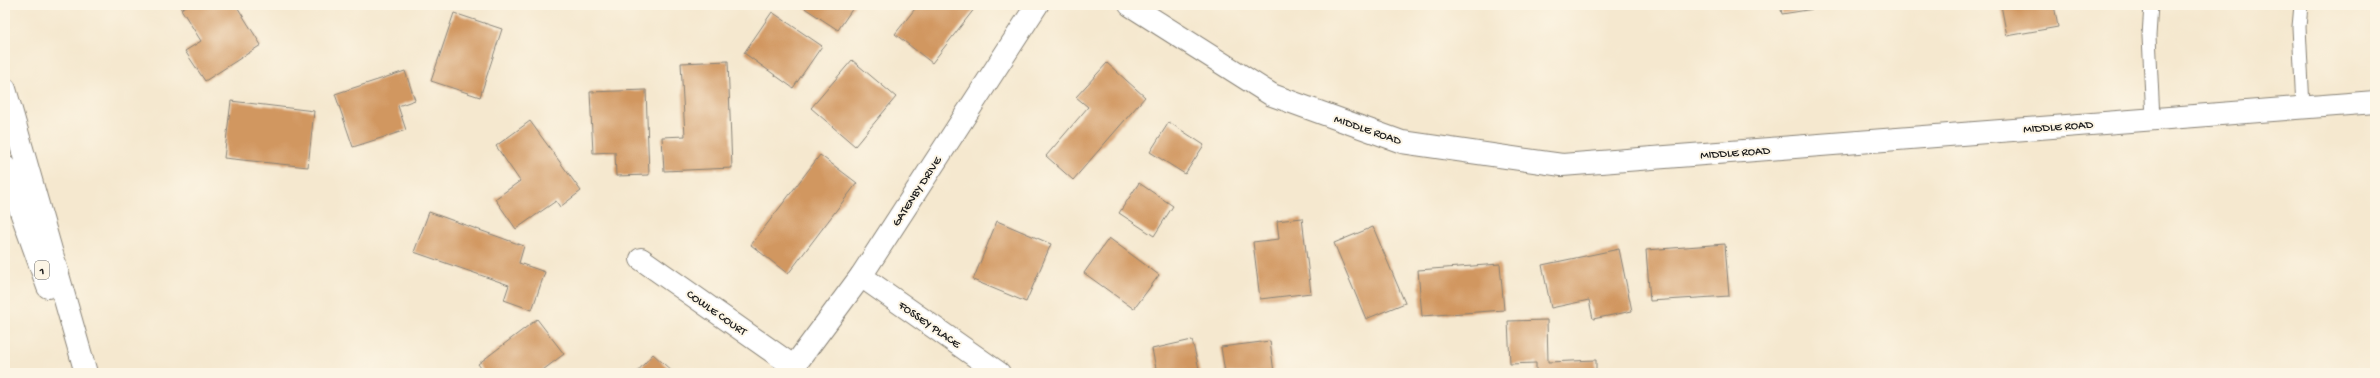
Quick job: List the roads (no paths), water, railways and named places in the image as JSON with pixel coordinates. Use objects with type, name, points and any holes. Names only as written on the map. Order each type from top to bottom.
[{"type":"main road","name":"GATENBY DRIVE","points":[[791,370],[860,276],[1037,5]]},
{"type":"main road","name":"MIDDLE ROAD","points":[[1130,5],[1272,95],[1402,142],[1562,165],[2375,102]]},
{"type":"main road","points":[[5,89],[86,373]]},
{"type":"main road","name":"1","points":[[5,168],[78,373]]},
{"type":"main road","name":"COWLE COURT","points":[[641,258],[791,370]]},
{"type":"main road","name":"FOSSEY PLACE","points":[[860,276],[999,373]]},
{"type":"lane","points":[[2151,5],[2149,36],[2153,119]]},
{"type":"lane","points":[[2301,5],[2299,27],[2303,107]]}]
